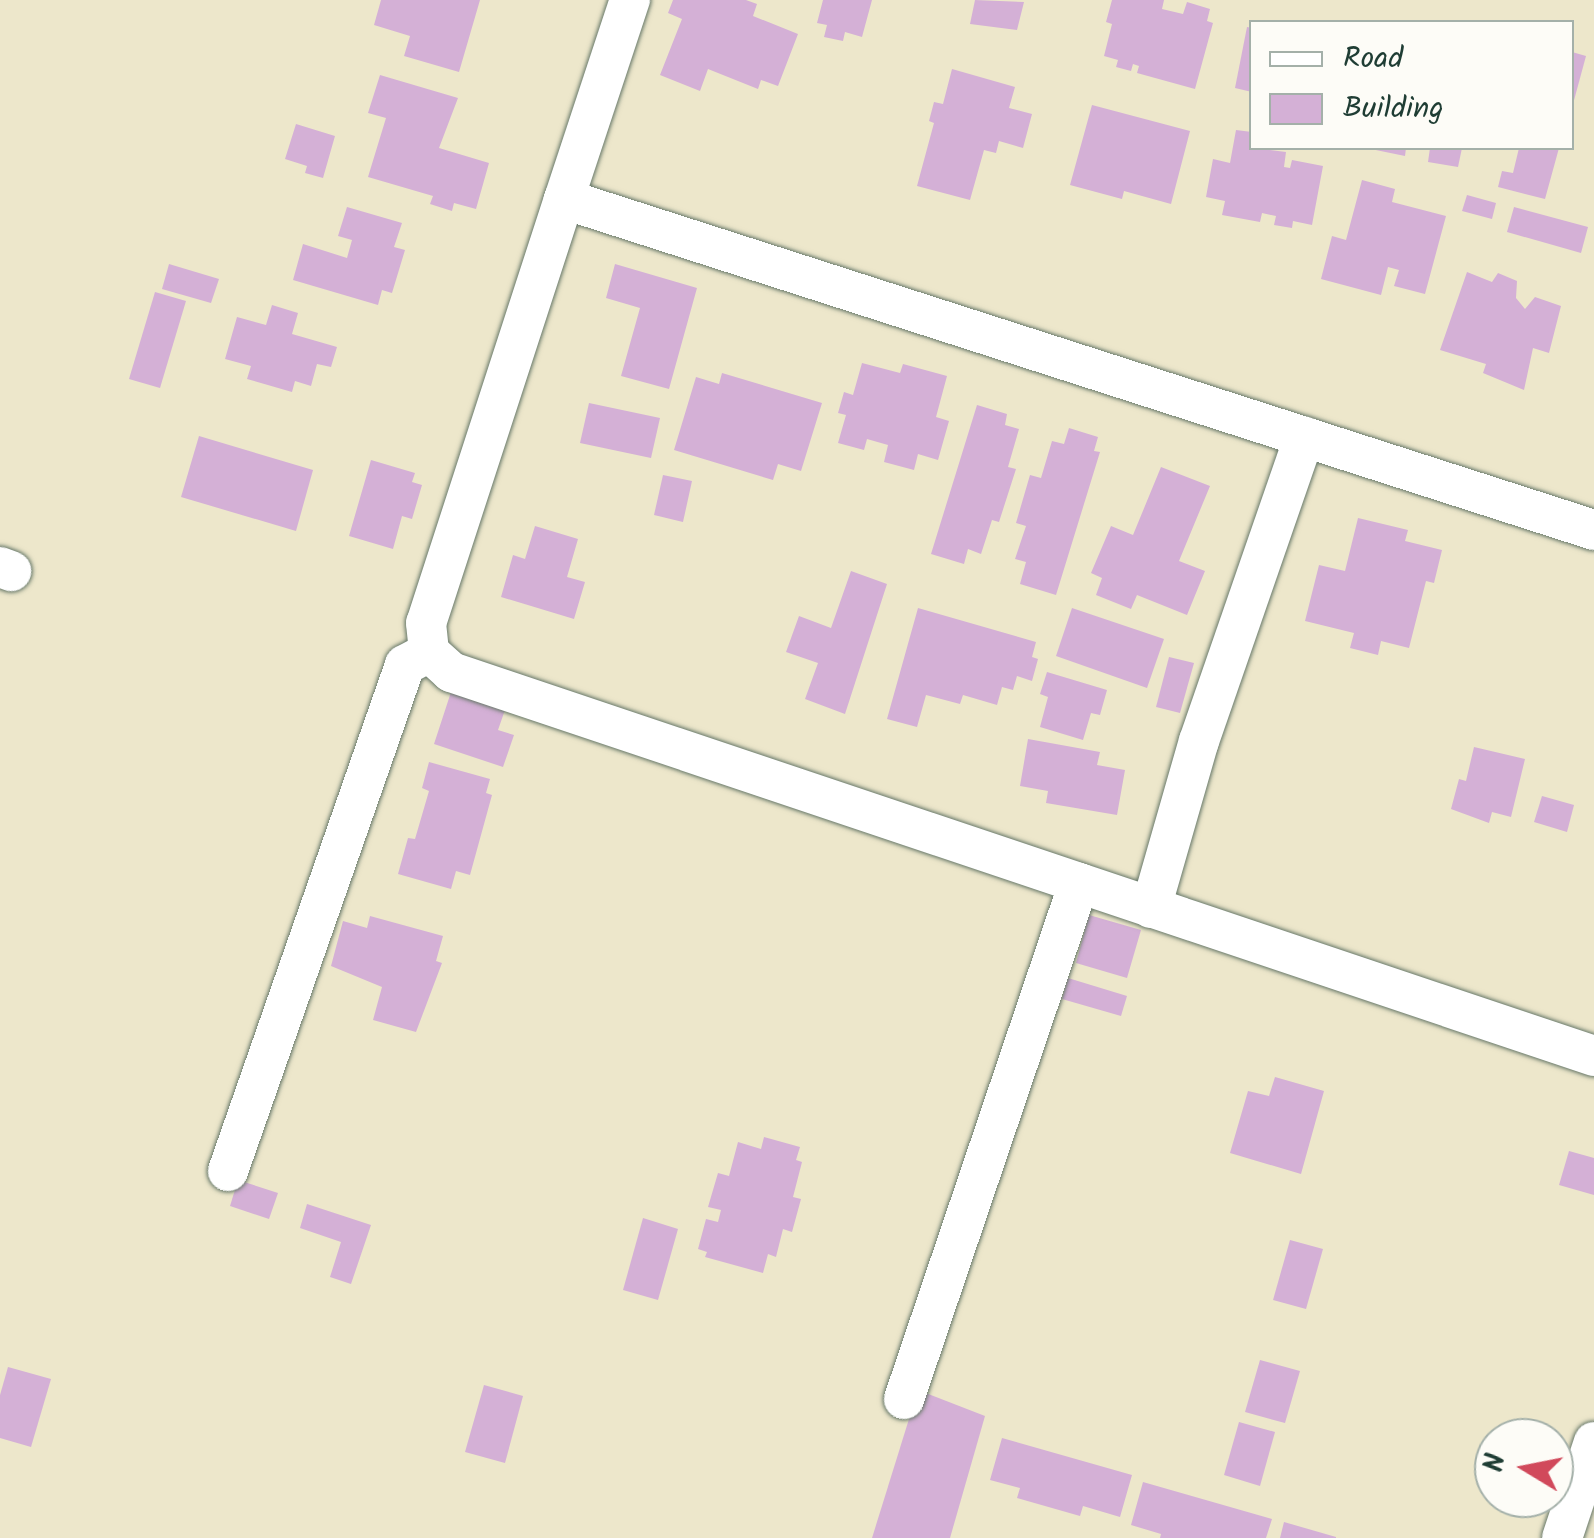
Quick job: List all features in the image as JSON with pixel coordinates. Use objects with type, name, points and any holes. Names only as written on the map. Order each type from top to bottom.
[{"type":"street","points":[[630,0],[426,623],[429,652],[451,672],[1594,1056]]},
{"type":"street","points":[[564,199],[1594,530]]},
{"type":"street","points":[[1151,908],[1199,741],[1304,438]]},
{"type":"street","points":[[228,1171],[404,665],[429,652]]},
{"type":"street","points":[[904,1400],[1078,884]]},
{"type":"street","points":[[1562,1538],[1594,1442]]},
{"type":"building","points":[[381,0],[480,0],[459,72],[404,56],[410,36],[374,25]]},
{"type":"building","points":[[673,0],[746,0],[757,4],[753,16],[798,34],[778,86],[761,80],[758,89],[708,69],[700,91],[660,75],[682,19],[668,13]]},
{"type":"building","points":[[823,0],[872,0],[862,37],[845,32],[843,41],[824,37],[827,25],[817,23]]},
{"type":"building","points":[[975,0],[1024,2],[1017,30],[970,24]]},
{"type":"building","points":[[1112,0],[1164,0],[1162,9],[1183,14],[1187,2],[1210,9],[1207,21],[1213,23],[1195,89],[1137,73],[1139,66],[1133,64],[1131,71],[1116,67],[1118,60],[1104,56],[1112,24],[1106,22]]},
{"type":"building","points":[[1247,27],[1249,27],[1249,91],[1235,88]]},
{"type":"building","points":[[1574,53],[1586,56],[1574,100]]},
{"type":"building","points":[[952,69],[1015,87],[1009,108],[1032,114],[1023,148],[999,141],[996,153],[984,150],[970,200],[917,186],[934,123],[929,121],[934,102],[943,104]]},
{"type":"building","points":[[380,75],[458,98],[439,148],[489,163],[476,209],[454,203],[452,211],[430,204],[433,196],[368,177],[386,118],[368,113]]},
{"type":"building","points":[[1092,105],[1190,131],[1171,204],[1124,191],[1122,199],[1070,185]]},
{"type":"building","points":[[296,124],[335,136],[323,178],[305,173],[307,166],[285,159]]},
{"type":"building","points":[[1236,130],[1249,132],[1249,150],[1286,152],[1284,167],[1290,168],[1292,160],[1323,166],[1312,225],[1293,221],[1292,228],[1274,225],[1276,216],[1262,213],[1260,222],[1222,215],[1225,201],[1206,197],[1213,159],[1230,163]]},
{"type":"building","points":[[1376,150],[1406,150],[1405,156]]},
{"type":"building","points":[[1430,150],[1462,150],[1458,167],[1428,162]]},
{"type":"building","points":[[1519,150],[1558,150],[1545,199],[1498,187],[1502,171],[1513,173]]},
{"type":"building","points":[[1362,180],[1395,189],[1392,202],[1446,216],[1425,294],[1394,286],[1399,270],[1388,267],[1381,295],[1321,279],[1332,236],[1346,240]]},
{"type":"building","points":[[1467,195],[1496,203],[1492,219],[1462,211]]},
{"type":"building","points":[[347,207],[402,223],[394,247],[405,250],[392,293],[382,290],[378,305],[293,280],[303,244],[347,258],[352,240],[338,236]]},
{"type":"building","points":[[1514,207],[1588,227],[1581,253],[1507,232]]},
{"type":"building","points":[[169,264],[219,279],[211,303],[162,289]]},
{"type":"building","points":[[615,264],[697,288],[669,389],[621,376],[640,308],[606,298]]},
{"type":"building","points":[[1467,272],[1492,282],[1498,273],[1517,281],[1516,298],[1525,309],[1535,297],[1561,306],[1549,353],[1533,348],[1524,390],[1483,373],[1486,364],[1440,350]]},
{"type":"building","points":[[155,292],[186,301],[160,388],[129,379]]},
{"type":"building","points":[[272,305],[298,313],[292,334],[337,347],[331,367],[317,364],[311,386],[295,381],[292,392],[247,379],[251,366],[225,359],[237,317],[266,325]]},
{"type":"building","points":[[862,363],[900,373],[903,364],[947,376],[936,417],[949,421],[938,460],[918,454],[914,470],[884,462],[888,445],[867,439],[864,450],[838,443],[846,415],[838,413],[844,392],[853,395]]},
{"type":"building","points":[[722,373],[822,403],[801,471],[778,464],[773,480],[674,450],[696,377],[719,384]]},
{"type":"building","points":[[589,403],[660,418],[651,458],[580,443]]},
{"type":"building","points":[[977,405],[1007,414],[1005,425],[1019,429],[1008,467],[1016,469],[999,522],[992,520],[981,554],[968,549],[964,564],[931,554]]},
{"type":"building","points":[[1069,428],[1098,437],[1094,451],[1100,452],[1056,595],[1020,584],[1026,562],[1015,559],[1026,526],[1016,523],[1030,475],[1041,478],[1052,441],[1064,444]]},
{"type":"building","points":[[199,436],[313,470],[296,531],[181,497]]},
{"type":"building","points":[[371,460],[415,473],[412,482],[422,485],[412,519],[402,516],[393,549],[349,536]]},
{"type":"building","points":[[1161,467],[1210,486],[1179,561],[1205,571],[1187,615],[1137,595],[1131,609],[1096,595],[1102,578],[1091,573],[1111,526],[1133,535]]},
{"type":"building","points":[[663,475],[692,481],[683,522],[654,515]]},
{"type":"building","points":[[1358,518],[1408,530],[1405,541],[1442,550],[1434,583],[1426,581],[1409,648],[1381,641],[1378,655],[1350,648],[1354,633],[1305,621],[1319,565],[1345,571]]},
{"type":"building","points":[[535,526],[578,539],[567,577],[585,582],[574,619],[501,597],[513,555],[525,559]]},
{"type":"building","points":[[851,571],[887,584],[845,714],[805,699],[818,663],[786,652],[799,616],[831,628]]},
{"type":"building","points":[[918,608],[1036,642],[1032,657],[1038,659],[1032,681],[1017,676],[1013,690],[1002,687],[997,705],[963,695],[960,704],[926,695],[917,727],[887,719]]},
{"type":"building","points":[[1072,608],[1164,639],[1147,688],[1056,656]]},
{"type":"building","points":[[1169,657],[1194,663],[1180,713],[1156,707]]},
{"type":"building","points":[[1047,672],[1107,690],[1100,715],[1091,713],[1083,740],[1040,727],[1048,697],[1040,694]]},
{"type":"building","points":[[452,689],[506,707],[498,730],[514,735],[503,767],[434,744]]},
{"type":"building","points":[[1028,739],[1100,752],[1097,765],[1125,770],[1117,815],[1046,803],[1048,791],[1020,786]]},
{"type":"building","points":[[1474,747],[1525,759],[1511,817],[1492,812],[1489,823],[1451,809],[1459,779],[1466,781]]},
{"type":"building","points":[[429,762],[490,779],[486,793],[492,795],[470,875],[456,871],[451,889],[398,874],[408,838],[415,839],[429,791],[422,788]]},
{"type":"building","points":[[1542,796],[1574,805],[1567,832],[1534,822]]},
{"type":"building","points":[[1089,915],[1141,930],[1127,978],[1076,963]]},
{"type":"building","points":[[370,916],[443,936],[436,961],[442,963],[416,1032],[373,1020],[382,987],[331,966],[343,921],[367,928]]},
{"type":"building","points":[[1068,978],[1127,996],[1121,1016],[1062,999]]},
{"type":"building","points":[[1275,1077],[1324,1091],[1301,1174],[1230,1153],[1248,1091],[1269,1096]]},
{"type":"building","points":[[764,1137],[800,1147],[796,1160],[802,1162],[793,1197],[801,1199],[792,1232],[783,1229],[776,1257],[768,1254],[763,1273],[705,1257],[707,1252],[698,1249],[706,1219],[718,1222],[721,1210],[708,1207],[718,1173],[729,1176],[738,1142],[761,1149]]},
{"type":"building","points":[[1569,1151],[1594,1158],[1594,1195],[1559,1185]]},
{"type":"building","points":[[238,1180],[278,1193],[269,1219],[230,1206]]},
{"type":"building","points":[[307,1204],[371,1225],[351,1284],[330,1277],[341,1242],[300,1228]]},
{"type":"building","points":[[643,1218],[678,1229],[658,1300],[623,1290]]},
{"type":"building","points":[[1290,1240],[1323,1249],[1306,1309],[1273,1300]]},
{"type":"building","points":[[1260,1360],[1300,1371],[1285,1423],[1245,1412]]},
{"type":"building","points":[[8,1367],[51,1379],[31,1447],[0,1438],[0,1395]]},
{"type":"building","points":[[484,1385],[523,1396],[505,1463],[465,1452]]},
{"type":"building","points":[[918,1390],[985,1416],[950,1538],[872,1538]]},
{"type":"building","points":[[1239,1422],[1275,1432],[1260,1486],[1224,1475]]},
{"type":"building","points":[[1002,1438],[1132,1475],[1120,1517],[1083,1506],[1080,1516],[1017,1498],[1020,1488],[990,1480]]},
{"type":"building","points":[[1143,1482],[1272,1519],[1266,1538],[1160,1538],[1161,1534],[1131,1525]]},
{"type":"building","points":[[1284,1522],[1336,1537],[1336,1538],[1280,1538]]}]
